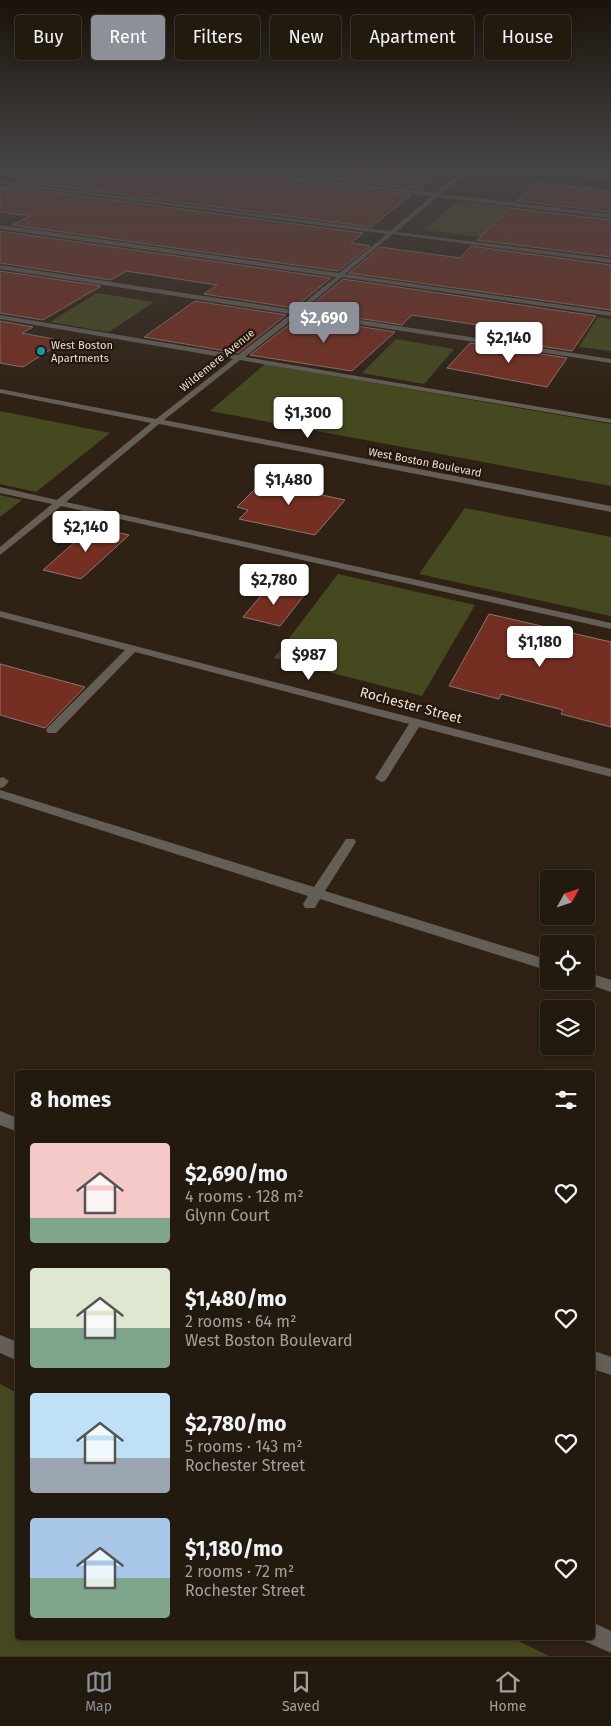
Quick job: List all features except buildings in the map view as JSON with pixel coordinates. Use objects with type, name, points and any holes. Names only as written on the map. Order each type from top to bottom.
[{"type":"street","points":[[122,244],[611,314]]},
{"type":"street","name":"Wildemere Avenue","points":[[0,552],[158,421],[296,313],[375,244]]},
{"type":"street","points":[[484,244],[611,261]]},
{"type":"street","points":[[0,267],[611,362]]},
{"type":"street","points":[[0,317],[611,421]]},
{"type":"street","name":"West Boston Boulevard","points":[[0,391],[611,509]]},
{"type":"street","points":[[0,490],[611,626]]},
{"type":"street","name":"Rochester Street","points":[[0,614],[611,773]]},
{"type":"street","points":[[52,730],[133,648]]},
{"type":"street","points":[[381,778],[416,722]]},
{"type":"street","points":[[0,794],[313,898],[540,963]]},
{"type":"street","points":[[313,898],[350,842]]},
{"type":"street","points":[[595,981],[611,986]]},
{"type":"street","points":[[0,1118],[15,1124]]},
{"type":"street","points":[[0,1344],[15,1351]]},
{"type":"street","points":[[595,1360],[611,1366]]},
{"type":"street","points":[[595,1634],[611,1642]]},
{"type":"green space","points":[[97,293],[154,302],[109,332],[50,322]]},
{"type":"green space","points":[[598,317],[611,319],[611,351],[579,347]]},
{"type":"green space","points":[[396,339],[454,349],[424,384],[362,373]]},
{"type":"green space","points":[[265,364],[611,424],[611,486],[210,411]]},
{"type":"green space","points":[[0,411],[110,433],[36,492],[0,484]]},
{"type":"green space","points":[[0,495],[22,500],[0,517]]},
{"type":"green space","points":[[465,508],[611,537],[611,616],[419,574]]},
{"type":"green space","points":[[338,574],[475,605],[422,696],[274,658]]},
{"type":"green space","points":[[0,1384],[15,1392],[15,1640],[516,1640],[549,1656],[0,1656]]},
{"type":"place","name":"West Boston Apartments","points":[[41,351]]}]
